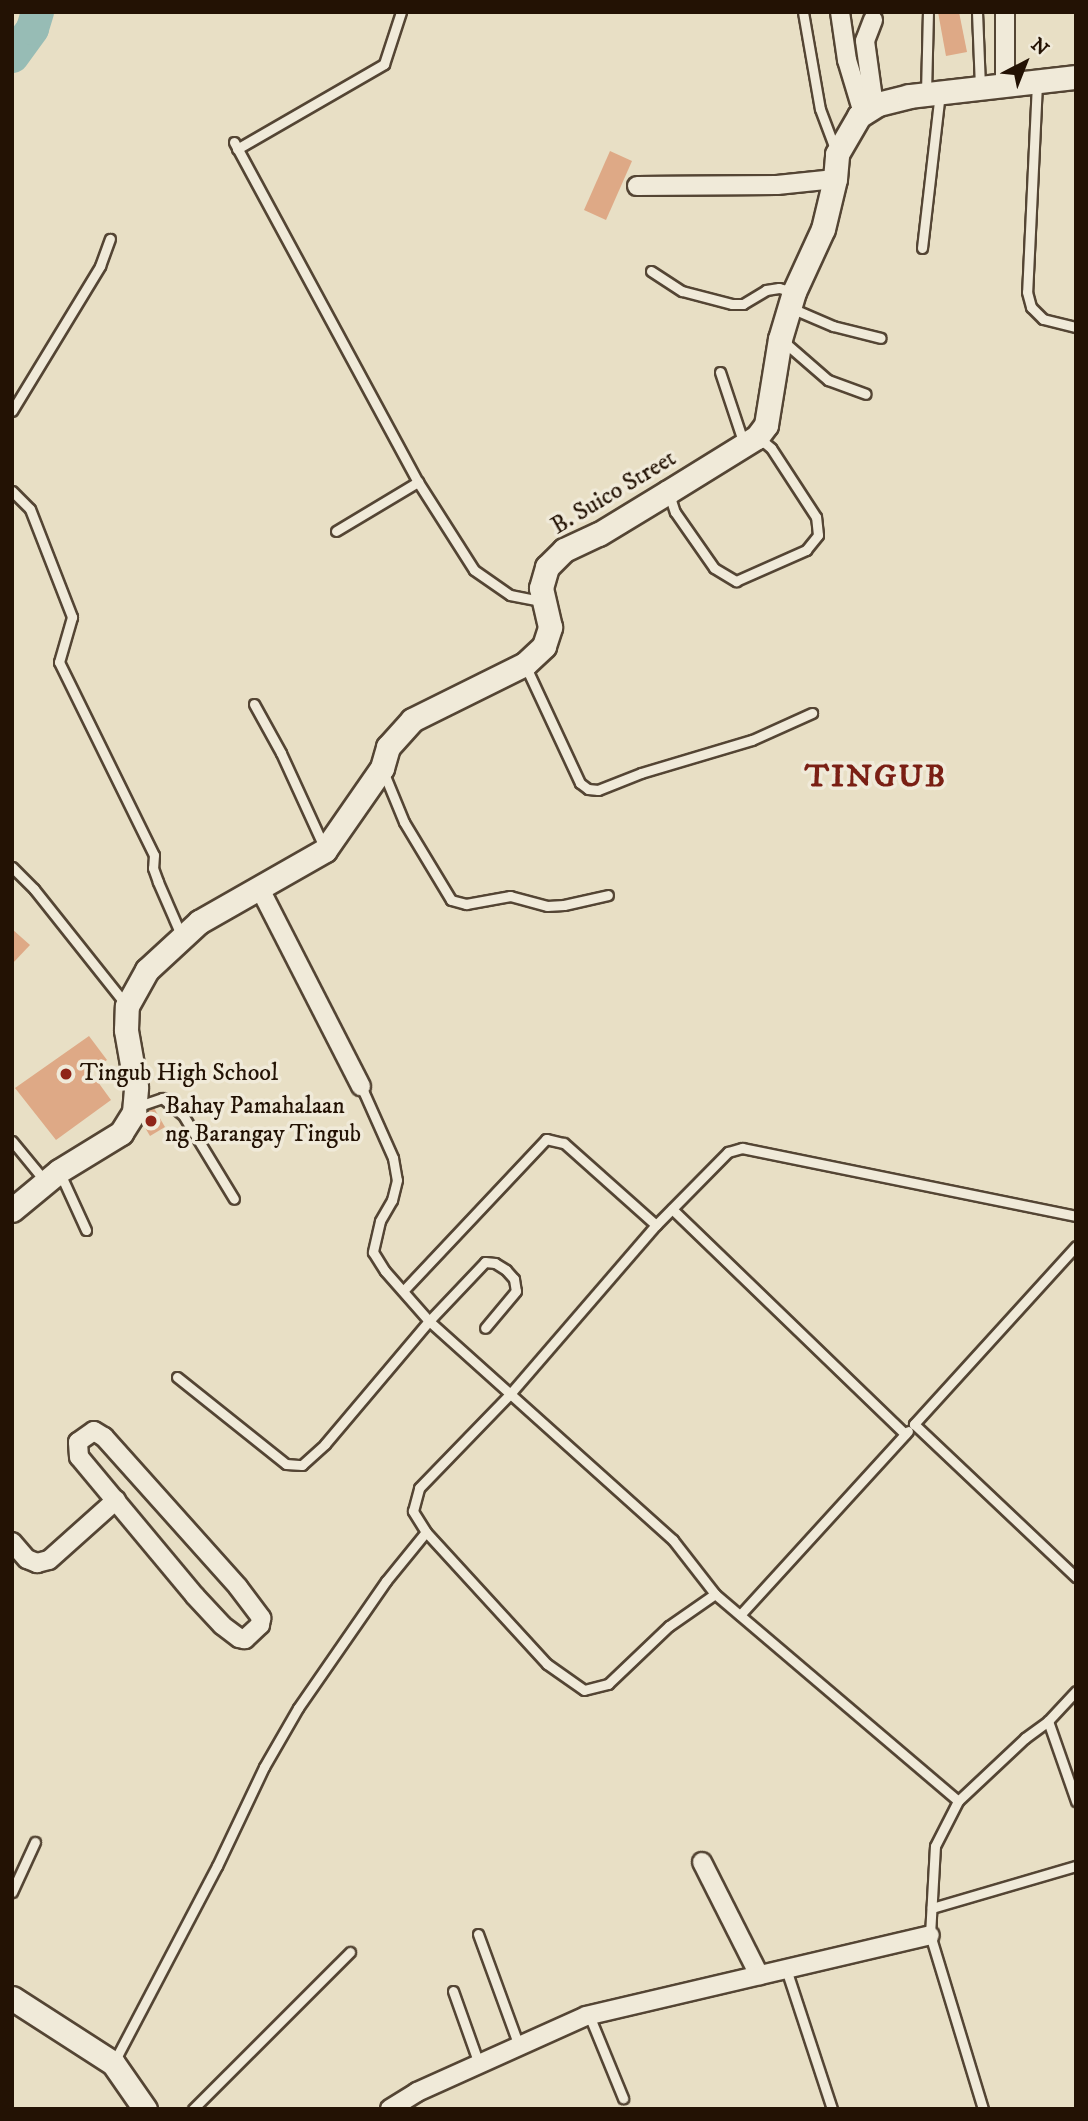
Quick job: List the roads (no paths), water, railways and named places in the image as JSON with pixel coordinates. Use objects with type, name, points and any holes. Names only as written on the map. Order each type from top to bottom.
[{"type":"street","points":[[840,12],[847,60],[868,110]]},
{"type":"street","points":[[1004,12],[1005,86]]},
{"type":"street","points":[[750,441],[766,425],[771,409],[780,339],[792,300],[823,229],[835,179],[837,154],[868,110],[866,41],[873,20]]},
{"type":"street","points":[[868,110],[933,92],[1076,77]]},
{"type":"street","points":[[637,186],[777,185],[835,179]]},
{"type":"street","name":"B. Suico Street","points":[[127,1006],[147,970],[199,922],[325,850],[382,768],[387,747],[412,720],[525,664],[544,646],[550,627],[541,588],[547,567],[564,550],[599,534],[750,441]]},
{"type":"street","points":[[259,887],[360,1086]]},
{"type":"street","points":[[12,1210],[52,1176],[121,1133],[134,1107],[136,1087],[127,1030],[127,1006]]},
{"type":"street","points":[[94,1431],[113,1447],[238,1587],[261,1618],[260,1625],[245,1639],[239,1638],[222,1625],[116,1500],[79,1457],[78,1442],[87,1433],[94,1431]]},
{"type":"street","points":[[12,1542],[27,1559],[37,1563],[49,1560],[116,1500]]},
{"type":"street","points":[[702,1862],[759,1975]]},
{"type":"street","points":[[390,2109],[417,2092],[589,2015],[930,1935]]},
{"type":"street","points":[[12,1998],[113,2063],[145,2109]]},
{"type":"lane","points":[[401,12],[384,64],[236,145],[418,482],[474,570],[510,595],[542,601]]},
{"type":"lane","points":[[803,12],[820,109],[837,154]]},
{"type":"lane","points":[[922,248],[933,92],[928,12]]},
{"type":"lane","points":[[977,12],[980,88]]},
{"type":"lane","points":[[1038,82],[1027,292],[1031,307],[1043,318],[1076,327]]},
{"type":"lane","points":[[12,411],[100,266],[110,239]]},
{"type":"lane","points":[[651,271],[682,291],[732,304],[743,304],[765,290],[779,288],[792,300],[833,326],[881,338]]},
{"type":"lane","points":[[780,339],[828,380],[866,394]]},
{"type":"lane","points":[[668,492],[675,512],[714,568],[736,581],[806,550],[818,535],[816,517],[771,448],[750,441],[720,372]]},
{"type":"lane","points":[[336,531],[418,482]]},
{"type":"lane","points":[[12,491],[30,509],[72,617],[59,662],[154,855],[153,869],[182,937]]},
{"type":"lane","points":[[525,664],[580,783],[588,789],[598,790],[641,773],[752,740],[812,713]]},
{"type":"lane","points":[[254,704],[325,850]]},
{"type":"lane","points":[[382,768],[404,822],[451,900],[466,904],[510,896],[547,906],[608,895]]},
{"type":"lane","points":[[12,867],[34,889],[127,1006]]},
{"type":"lane","points":[[360,1086],[393,1158],[397,1180],[392,1200],[380,1221],[373,1252],[403,1291],[429,1321],[673,1540],[715,1594],[958,1801]]},
{"type":"lane","points":[[134,1107],[162,1098],[183,1115],[234,1199]]},
{"type":"lane","points":[[403,1291],[546,1139],[565,1143],[656,1225]]},
{"type":"lane","points":[[12,1141],[52,1176],[86,1230]]},
{"type":"lane","points":[[715,1594],[668,1626],[608,1684],[584,1690],[547,1664],[426,1532],[413,1511],[419,1488],[510,1394],[656,1225],[729,1152],[742,1148],[1076,1216]]},
{"type":"lane","points":[[672,1209],[905,1434]]},
{"type":"lane","points":[[740,1615],[1076,1246]]},
{"type":"lane","points":[[177,1377],[286,1464],[302,1465],[325,1444],[429,1321],[485,1262],[495,1263],[514,1279],[516,1291],[485,1328]]},
{"type":"lane","points":[[914,1424],[1076,1577]]},
{"type":"lane","points":[[113,2063],[218,1866],[264,1767],[298,1708],[386,1581],[426,1532]]},
{"type":"lane","points":[[983,2109],[930,1935],[935,1846],[958,1801],[1025,1738],[1048,1721],[1076,1691]]},
{"type":"lane","points":[[1048,1721],[1076,1801]]},
{"type":"lane","points":[[12,1892],[35,1842]]},
{"type":"lane","points":[[932,1908],[1076,1866]]},
{"type":"lane","points":[[478,1934],[519,2046]]},
{"type":"lane","points":[[193,2109],[351,1952]]},
{"type":"lane","points":[[786,1969],[832,2109]]},
{"type":"lane","points":[[453,1991],[479,2064]]},
{"type":"lane","points":[[589,2015],[623,2098]]},
{"type":"waterway","points":[[12,56],[32,28],[37,12]]},
{"type":"place","name":"Tingub High School","points":[[66,1074]]},
{"type":"place","name":"Bahay Pamahalaan ng Barangay Tingub","points":[[151,1121]]},
{"type":"district","name":"TINGUB","points":[[876,777]]}]
